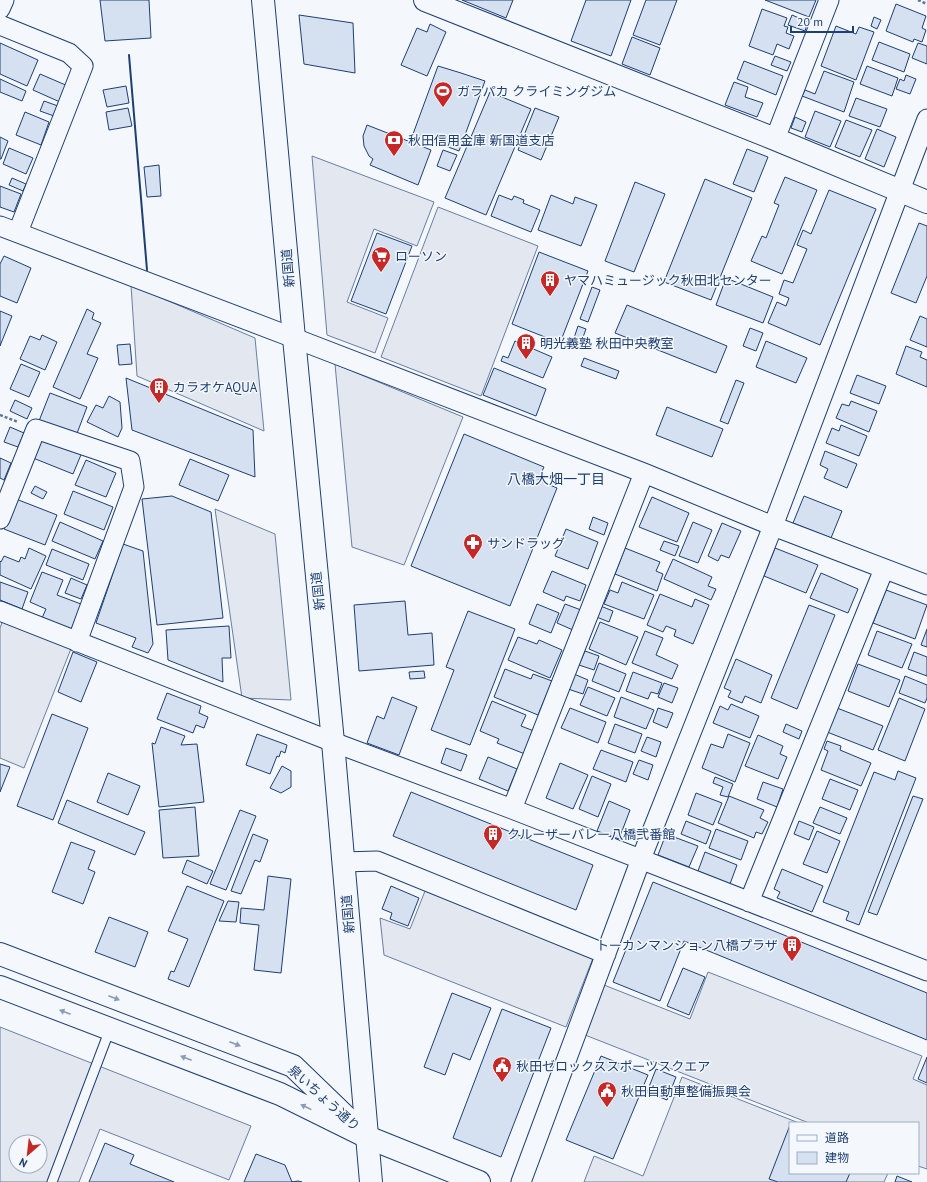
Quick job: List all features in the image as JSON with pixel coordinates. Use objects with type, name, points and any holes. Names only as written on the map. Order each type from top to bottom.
[{"type":"main road","name":"新国道","points":[[263,0],[333,742],[371,1182]]},
{"type":"main road","points":[[425,0],[775,139],[927,202]]},
{"type":"main road","name":"泉いちょう通り","points":[[0,954],[293,1066],[367,1137]]},
{"type":"main road","name":"泉いちょう通り","points":[[0,987],[280,1094],[367,1137]]},
{"type":"main road","points":[[367,1137],[479,1182]]},
{"type":"street","points":[[0,9],[4,0]]},
{"type":"street","points":[[775,139],[829,0]]},
{"type":"street","points":[[0,25],[69,53],[83,66],[18,232]]},
{"type":"street","points":[[521,1182],[641,859],[773,526],[927,118]]},
{"type":"street","points":[[0,226],[644,473],[773,526],[927,585]]},
{"type":"street","points":[[0,519],[36,429],[130,461],[134,487],[77,642]]},
{"type":"street","points":[[512,809],[644,473]]},
{"type":"street","points":[[749,902],[884,569]]},
{"type":"street","points":[[0,611],[333,742],[512,809],[927,971]]},
{"type":"street","points":[[343,862],[377,861],[606,954]]},
{"type":"lane","points":[[52,1182],[110,1029]]},
{"type":"path","points":[[918,0],[927,4]]},
{"type":"shaded area","points":[[312,156],[434,202],[417,246],[374,229],[347,302],[388,318],[375,353],[327,335]]},
{"type":"shaded area","points":[[438,207],[538,246],[481,396],[381,357]]},
{"type":"shaded area","points":[[131,285],[255,338],[264,431],[137,376]]},
{"type":"shaded area","points":[[335,364],[463,417],[404,565],[352,547]]},
{"type":"shaded area","points":[[215,509],[275,534],[291,700],[242,698]]},
{"type":"shaded area","points":[[3,620],[72,646],[24,768],[0,758],[0,628]]},
{"type":"shaded area","points":[[425,891],[593,958],[566,1027],[384,955],[380,918],[410,929]]},
{"type":"shaded area","points":[[708,972],[922,1056],[913,1079],[927,1085],[927,1169],[919,1166],[919,1122],[806,1122],[585,1035],[604,985],[690,1019]]},
{"type":"shaded area","points":[[0,1027],[251,1126],[229,1180],[100,1129],[79,1182],[0,1182]]},
{"type":"shaded area","points":[[682,1077],[796,1122],[789,1122],[789,1174],[888,1174],[884,1182],[584,1182],[594,1156],[643,1176]]},
{"type":"building","points":[[100,0],[149,0],[151,38],[105,41]]},
{"type":"building","points":[[462,0],[513,0],[506,18]]},
{"type":"building","points":[[586,0],[631,0],[611,56],[571,41]]},
{"type":"building","points":[[646,0],[677,0],[660,45],[633,35]]},
{"type":"building","points":[[765,0],[816,0],[809,17]]},
{"type":"building","points":[[896,4],[926,16],[922,28],[926,30],[922,42],[914,39],[913,42],[886,31]]},
{"type":"building","points":[[762,9],[787,18],[784,26],[788,27],[786,33],[794,36],[789,49],[777,44],[773,55],[749,46]]},
{"type":"building","points":[[299,15],[353,23],[355,73],[304,64]]},
{"type":"building","points":[[792,15],[808,22],[805,31],[788,25]]},
{"type":"building","points":[[874,17],[881,20],[877,29],[871,26]]},
{"type":"building","points":[[430,24],[446,32],[427,76],[401,65],[417,28],[427,32]]},
{"type":"building","points":[[836,26],[856,34],[859,27],[874,32],[856,80],[821,66]]},
{"type":"building","points":[[632,37],[660,48],[650,75],[622,64]]},
{"type":"building","points":[[879,42],[910,54],[904,72],[872,60]]},
{"type":"building","points":[[0,43],[38,60],[27,86],[0,74]]},
{"type":"building","points":[[918,43],[927,46],[927,64],[912,58]]},
{"type":"building","points":[[775,56],[791,62],[787,71],[771,65]]},
{"type":"building","points":[[744,61],[783,76],[776,95],[737,79]]},
{"type":"building","points":[[438,66],[485,81],[459,151],[413,134]]},
{"type":"building","points":[[867,66],[898,78],[892,96],[860,84]]},
{"type":"building","points":[[824,71],[854,82],[844,112],[802,96],[805,90],[815,94]]},
{"type":"building","points":[[40,74],[68,86],[60,102],[33,90]]},
{"type":"building","points":[[906,75],[916,79],[910,94],[896,89],[900,79],[904,81]]},
{"type":"building","points":[[0,79],[26,91],[22,101],[0,92]]},
{"type":"building","points":[[734,82],[748,87],[745,97],[763,103],[757,117],[725,105]]},
{"type":"building","points":[[126,86],[129,103],[107,107],[103,90]]},
{"type":"building","points":[[490,92],[531,109],[486,215],[445,198]]},
{"type":"building","points":[[856,98],[887,109],[880,127],[849,116]]},
{"type":"building","points":[[44,101],[58,106],[54,116],[40,111]]},
{"type":"building","points":[[128,108],[132,126],[109,130],[106,112]]},
{"type":"building","points":[[535,108],[559,117],[541,160],[518,150]]},
{"type":"building","points":[[815,111],[841,121],[830,147],[805,137]]},
{"type":"building","points":[[25,112],[49,122],[41,145],[16,135]]},
{"type":"building","points":[[795,117],[806,122],[802,132],[791,128]]},
{"type":"building","points":[[846,120],[872,130],[860,157],[835,147]]},
{"type":"building","points":[[367,125],[431,150],[418,185],[370,165],[373,159],[369,156],[364,146],[363,136]]},
{"type":"building","points":[[877,129],[896,137],[884,167],[865,159]]},
{"type":"building","points":[[0,137],[8,141],[1,159],[0,159]]},
{"type":"building","points":[[9,148],[33,158],[26,174],[3,164]]},
{"type":"building","points":[[747,149],[768,157],[754,192],[733,184]]},
{"type":"building","points":[[443,150],[457,155],[450,171],[437,166]]},
{"type":"building","points":[[159,165],[161,196],[147,197],[144,167]]},
{"type":"building","points":[[785,177],[817,190],[782,274],[751,261],[762,236],[766,238],[779,205],[774,203]]},
{"type":"building","points":[[12,178],[26,184],[23,191],[9,185]]},
{"type":"building","points":[[705,179],[752,198],[711,300],[664,282]]},
{"type":"building","points":[[635,182],[665,194],[634,272],[605,261]]},
{"type":"building","points":[[0,186],[21,194],[14,212],[0,207]]},
{"type":"building","points":[[829,190],[876,209],[820,345],[768,323],[777,302],[786,306],[789,298],[779,294],[784,280],[793,283],[807,249],[797,245],[803,230],[811,234]]},
{"type":"building","points":[[499,195],[512,200],[514,196],[524,200],[523,203],[540,210],[531,232],[491,216]]},
{"type":"building","points":[[551,195],[573,204],[575,197],[597,205],[581,246],[538,230]]},
{"type":"building","points":[[919,223],[927,226],[927,276],[916,303],[891,293]]},
{"type":"building","name":"ローソン","points":[[377,233],[412,246],[386,314],[351,301]]},
{"type":"building","name":"ヤマハミュージック秋田北センター","points":[[539,252],[588,271],[560,343],[512,324]]},
{"type":"building","points":[[4,256],[31,268],[17,303],[0,296],[0,264]]},
{"type":"building","points":[[726,278],[773,297],[763,323],[716,305]]},
{"type":"building","points":[[592,287],[600,290],[588,322],[580,319]]},
{"type":"building","points":[[627,305],[727,346],[716,373],[615,333]]},
{"type":"building","points":[[87,309],[94,313],[92,319],[101,323],[87,354],[98,358],[80,399],[53,387]]},
{"type":"building","points":[[0,311],[12,316],[0,346]]},
{"type":"building","points":[[920,316],[927,319],[927,347],[910,340]]},
{"type":"building","points":[[578,326],[586,329],[582,340],[574,338]]},
{"type":"building","points":[[750,328],[763,333],[756,351],[743,346]]},
{"type":"building","points":[[42,335],[57,342],[45,370],[20,359],[30,336],[40,340]]},
{"type":"building","name":"明光義塾 秋田中央教室","points":[[515,341],[552,357],[543,378],[501,361],[503,356],[508,358]]},
{"type":"building","points":[[766,341],[807,358],[796,383],[756,367]]},
{"type":"building","points":[[130,344],[132,364],[119,365],[117,345]]},
{"type":"building","points":[[906,346],[922,352],[920,357],[927,360],[927,387],[896,374]]},
{"type":"building","points":[[584,358],[619,371],[616,379],[581,366]]},
{"type":"building","points":[[21,364],[40,372],[29,397],[10,389]]},
{"type":"building","points":[[494,368],[546,389],[536,416],[483,395]]},
{"type":"building","points":[[857,375],[886,386],[879,404],[850,393]]},
{"type":"building","name":"カラオケAQUA","points":[[126,378],[253,430],[255,477],[132,430]]},
{"type":"building","points":[[736,380],[744,383],[728,424],[720,421]]},
{"type":"building","points":[[50,393],[87,407],[76,436],[39,421]]},
{"type":"building","points":[[109,396],[120,402],[122,428],[118,437],[87,422],[96,405],[103,408]]},
{"type":"building","points":[[15,400],[32,408],[27,419],[10,411]]},
{"type":"building","points":[[851,401],[877,411],[869,432],[836,418],[842,404],[849,406]]},
{"type":"building","points":[[667,407],[723,429],[712,457],[656,435]]},
{"type":"building","points":[[841,425],[867,436],[859,456],[826,443],[832,428],[839,431]]},
{"type":"building","points":[[10,427],[24,433],[18,447],[4,442]]},
{"type":"building","points":[[43,434],[83,450],[73,474],[33,458]]},
{"type":"building","points":[[464,434],[544,467],[538,480],[557,488],[510,606],[411,566]]},
{"type":"building","points":[[825,451],[857,464],[847,488],[824,478],[828,469],[820,465]]},
{"type":"building","points":[[0,458],[11,463],[4,480],[0,478]]},
{"type":"building","points":[[190,459],[229,475],[218,501],[179,485]]},
{"type":"building","points":[[86,460],[116,473],[106,497],[75,485]]},
{"type":"building","points":[[35,486],[47,492],[43,499],[31,493]]},
{"type":"building","points":[[73,491],[113,507],[104,530],[64,514]]},
{"type":"building","points":[[172,496],[211,512],[223,618],[157,625],[142,499]]},
{"type":"building","points":[[804,496],[842,511],[831,538],[793,523]]},
{"type":"building","points":[[652,497],[689,513],[677,542],[639,527]]},
{"type":"building","points":[[16,499],[57,515],[45,545],[4,529]]},
{"type":"building","points":[[593,517],[608,523],[604,535],[589,529]]},
{"type":"building","points":[[60,522],[103,541],[95,559],[52,541]]},
{"type":"building","points":[[693,522],[712,530],[698,563],[679,556]]},
{"type":"building","points":[[722,523],[741,531],[729,558],[721,555],[718,561],[708,556]]},
{"type":"building","points":[[566,529],[598,542],[588,569],[555,556]]},
{"type":"building","points":[[664,541],[679,546],[675,556],[660,550]]},
{"type":"building","points":[[123,544],[143,551],[153,644],[148,653],[132,647],[136,638],[96,623]]},
{"type":"building","points":[[29,548],[46,556],[31,589],[0,575],[0,561],[1,562],[4,556],[19,562],[21,557],[25,559]]},
{"type":"building","points":[[625,548],[660,562],[656,571],[663,574],[657,591],[615,574]]},
{"type":"building","points":[[775,548],[818,565],[806,593],[764,576]]},
{"type":"building","points":[[52,549],[89,564],[83,580],[46,565]]},
{"type":"building","points":[[673,559],[712,577],[708,586],[716,589],[711,600],[664,579]]},
{"type":"building","points":[[552,571],[586,585],[580,601],[566,596],[564,601],[543,592]]},
{"type":"building","points":[[42,572],[63,580],[57,595],[81,604],[71,630],[42,618],[46,609],[30,602]]},
{"type":"building","points":[[821,573],[858,589],[848,613],[810,598]]},
{"type":"building","points":[[71,578],[87,585],[81,599],[65,593]]},
{"type":"building","points":[[0,582],[28,592],[22,609],[0,600]]},
{"type":"building","points":[[622,582],[654,595],[644,619],[604,604],[610,590],[618,593]]},
{"type":"building","points":[[886,590],[927,605],[915,639],[873,623]]},
{"type":"building","points":[[660,594],[692,607],[695,599],[709,605],[693,644],[674,636],[676,630],[666,626],[663,632],[647,625]]},
{"type":"building","points":[[405,601],[408,635],[432,633],[434,665],[359,671],[354,605]]},
{"type":"building","points":[[537,604],[559,613],[551,633],[529,624]]},
{"type":"building","points":[[565,604],[581,610],[573,630],[557,623]]},
{"type":"building","points":[[598,605],[613,611],[609,622],[594,616]]},
{"type":"building","points":[[809,605],[835,615],[797,709],[771,698]]},
{"type":"building","points":[[468,611],[515,629],[470,745],[431,730],[454,670],[446,667]]},
{"type":"building","points":[[600,622],[638,637],[626,665],[589,649]]},
{"type":"building","points":[[229,626],[231,658],[222,658],[223,682],[168,660],[166,630]]},
{"type":"building","points":[[927,629],[927,647],[921,645]]},
{"type":"building","points":[[645,631],[663,638],[656,655],[678,665],[672,679],[632,663]]},
{"type":"building","points":[[877,631],[912,644],[902,668],[868,655]]},
{"type":"building","points":[[518,637],[537,644],[539,640],[562,650],[550,678],[508,660]]},
{"type":"building","points":[[585,651],[599,656],[594,670],[579,665]]},
{"type":"building","points":[[73,652],[97,662],[81,702],[58,692]]},
{"type":"building","points":[[914,652],[927,657],[927,676],[908,669]]},
{"type":"building","points":[[736,659],[772,675],[761,703],[745,696],[742,703],[728,697],[731,691],[724,688]]},
{"type":"building","points":[[599,663],[626,674],[619,692],[592,681]]},
{"type":"building","points":[[858,664],[900,680],[889,707],[848,691]]},
{"type":"building","points":[[505,669],[531,679],[533,674],[552,681],[538,715],[494,697]]},
{"type":"building","points":[[424,671],[425,678],[410,679],[409,672]]},
{"type":"building","points":[[633,672],[662,683],[658,694],[651,692],[648,699],[626,691]]},
{"type":"building","points":[[574,674],[588,680],[583,694],[568,689]]},
{"type":"building","points":[[905,676],[927,685],[927,698],[925,703],[899,693]]},
{"type":"building","points":[[664,683],[678,688],[672,703],[658,697]]},
{"type":"building","points":[[588,687],[615,698],[607,716],[580,705]]},
{"type":"building","points":[[167,693],[201,706],[199,713],[208,717],[204,728],[196,725],[193,733],[157,719]]},
{"type":"building","points":[[392,697],[417,707],[399,755],[367,743],[377,716],[384,719]]},
{"type":"building","points":[[621,697],[654,710],[646,729],[614,717]]},
{"type":"building","points":[[899,698],[925,709],[905,761],[878,750]]},
{"type":"building","points":[[492,701],[526,715],[521,726],[534,731],[525,754],[497,743],[499,739],[480,731]]},
{"type":"building","points":[[731,704],[759,716],[750,738],[713,723],[720,706],[728,710]]},
{"type":"building","points":[[570,708],[606,722],[598,743],[561,728]]},
{"type":"building","points":[[658,708],[673,713],[667,728],[653,722]]},
{"type":"building","points":[[837,708],[883,726],[873,750],[827,732]]},
{"type":"building","points":[[52,714],[88,728],[53,820],[17,806]]},
{"type":"building","points":[[615,724],[642,734],[635,753],[608,743]]},
{"type":"building","points":[[786,724],[802,731],[799,739],[783,732]]},
{"type":"building","points":[[161,727],[185,736],[181,745],[197,744],[204,802],[159,807],[152,743],[155,744]]},
{"type":"building","points":[[257,734],[287,745],[285,753],[281,751],[279,757],[277,756],[270,774],[246,765]]},
{"type":"building","points":[[728,734],[750,743],[735,782],[702,768],[711,744],[723,748]]},
{"type":"building","points":[[758,735],[783,746],[780,754],[787,757],[778,779],[745,766]]},
{"type":"building","points":[[647,737],[661,742],[656,757],[641,751]]},
{"type":"building","points":[[827,741],[841,746],[840,750],[871,763],[861,786],[821,770],[828,751],[824,749]]},
{"type":"building","points":[[446,748],[467,755],[461,771],[441,763]]},
{"type":"building","points":[[601,750],[633,762],[626,782],[593,769]]},
{"type":"building","points":[[488,757],[517,769],[508,791],[479,779]]},
{"type":"building","points":[[639,760],[653,765],[648,780],[633,774]]},
{"type":"building","points":[[560,763],[588,775],[573,809],[546,798]]},
{"type":"building","points":[[0,764],[10,767],[0,792]]},
{"type":"building","points":[[282,766],[291,771],[291,787],[281,793],[270,788]]},
{"type":"building","points":[[898,771],[916,778],[859,925],[846,920],[849,912],[823,902],[874,772],[895,780]]},
{"type":"building","points":[[108,773],[140,786],[128,815],[97,802]]},
{"type":"building","points":[[592,776],[611,784],[598,817],[579,809]]},
{"type":"building","points":[[715,777],[733,784],[728,797],[720,795],[723,787],[713,783]]},
{"type":"building","points":[[830,779],[858,790],[850,810],[822,799]]},
{"type":"building","points":[[763,782],[783,789],[777,807],[757,799]]},
{"type":"building","name":"クルーザーバレー八橋弐番館","points":[[411,792],[593,865],[576,910],[393,836]]},
{"type":"building","points":[[696,793],[722,803],[713,825],[688,815]]},
{"type":"building","points":[[729,796],[764,810],[760,818],[768,822],[762,834],[756,832],[754,838],[718,823]]},
{"type":"building","points":[[913,796],[923,799],[877,915],[868,912]]},
{"type":"building","points":[[67,800],[145,832],[135,855],[58,823]]},
{"type":"building","points":[[609,801],[630,810],[619,839],[597,831]]},
{"type":"building","points":[[195,807],[199,856],[163,858],[159,810]]},
{"type":"building","points":[[820,807],[847,818],[840,834],[813,823]]},
{"type":"building","points":[[240,810],[256,816],[226,890],[210,884]]},
{"type":"building","points":[[686,821],[711,831],[706,844],[681,834]]},
{"type":"building","points":[[799,821],[814,827],[809,840],[794,834]]},
{"type":"building","points":[[716,829],[748,841],[741,860],[709,848]]},
{"type":"building","points":[[817,831],[840,841],[827,873],[803,864]]},
{"type":"building","points":[[253,834],[268,840],[260,862],[255,860],[241,894],[231,891]]},
{"type":"building","points":[[666,834],[698,846],[689,867],[658,855]]},
{"type":"building","points":[[71,842],[95,851],[88,869],[95,872],[83,904],[52,892]]},
{"type":"building","points":[[705,852],[737,865],[730,884],[698,871]]},
{"type":"building","points":[[187,860],[213,871],[207,884],[182,873]]},
{"type":"building","points":[[782,869],[823,886],[812,912],[777,898],[780,892],[774,889]]},
{"type":"building","points":[[268,876],[291,879],[281,973],[254,970],[259,925],[240,923],[241,908],[264,910]]},
{"type":"building","name":"トーカンマンション八橋プラザ","points":[[653,882],[927,993],[927,1040],[684,941],[660,1001],[613,982]]},
{"type":"building","points":[[187,886],[224,901],[189,987],[168,979],[171,971],[174,972],[188,939],[168,931]]},
{"type":"building","points":[[391,886],[419,898],[408,926],[390,919],[392,913],[382,909]]},
{"type":"building","points":[[228,901],[239,902],[236,922],[219,921]]},
{"type":"building","points":[[109,917],[148,932],[135,967],[95,952]]},
{"type":"building","points":[[683,968],[705,977],[689,1015],[667,1006]]},
{"type":"building","points":[[452,993],[491,1008],[470,1060],[453,1053],[445,1075],[424,1067]]},
{"type":"building","name":"秋田ゼロックススポーツスクエア","points":[[502,1009],[551,1028],[501,1157],[453,1138]]},
{"type":"building","name":"秋田自動車整備振興会","points":[[601,1056],[648,1075],[613,1159],[566,1140]]},
{"type":"building","points":[[927,1057],[927,1083],[918,1079]]},
{"type":"building","points":[[656,1069],[676,1077],[667,1100],[647,1092]]},
{"type":"building","points":[[789,1128],[789,1174],[850,1174],[846,1182],[778,1182],[769,1179]]},
{"type":"building","points":[[105,1143],[134,1155],[130,1164],[174,1182],[89,1182]]},
{"type":"building","points":[[256,1154],[285,1165],[292,1182],[244,1182]]},
{"type":"building","points":[[897,1176],[912,1182],[895,1182]]},
{"type":"wall","points":[[129,55],[147,270]]},
{"type":"place","name":"ガラパカ クライミングジム","points":[[443,108]]},
{"type":"place","name":"秋田信用金庫 新国道支店","points":[[394,157]]},
{"type":"place","name":"ローソン","points":[[381,273]]},
{"type":"place","name":"ヤマハミュージック秋田北センター","points":[[550,297]]},
{"type":"place","name":"明光義塾 秋田中央教室","points":[[526,360]]},
{"type":"place","name":"カラオケAQUA","points":[[159,404]]},
{"type":"place","name":"サンドラッグ","points":[[473,560]]},
{"type":"place","name":"クルーザーバレー八橋弐番館","points":[[493,851]]},
{"type":"place","name":"トーカンマンション八橋プラザ","points":[[792,962]]},
{"type":"place","name":"秋田ゼロックススポーツスクエア","points":[[502,1083]]},
{"type":"place","name":"秋田自動車整備振興会","points":[[607,1108]]},
{"type":"district","name":"八橋大畑一丁目","points":[[556,479]]}]
